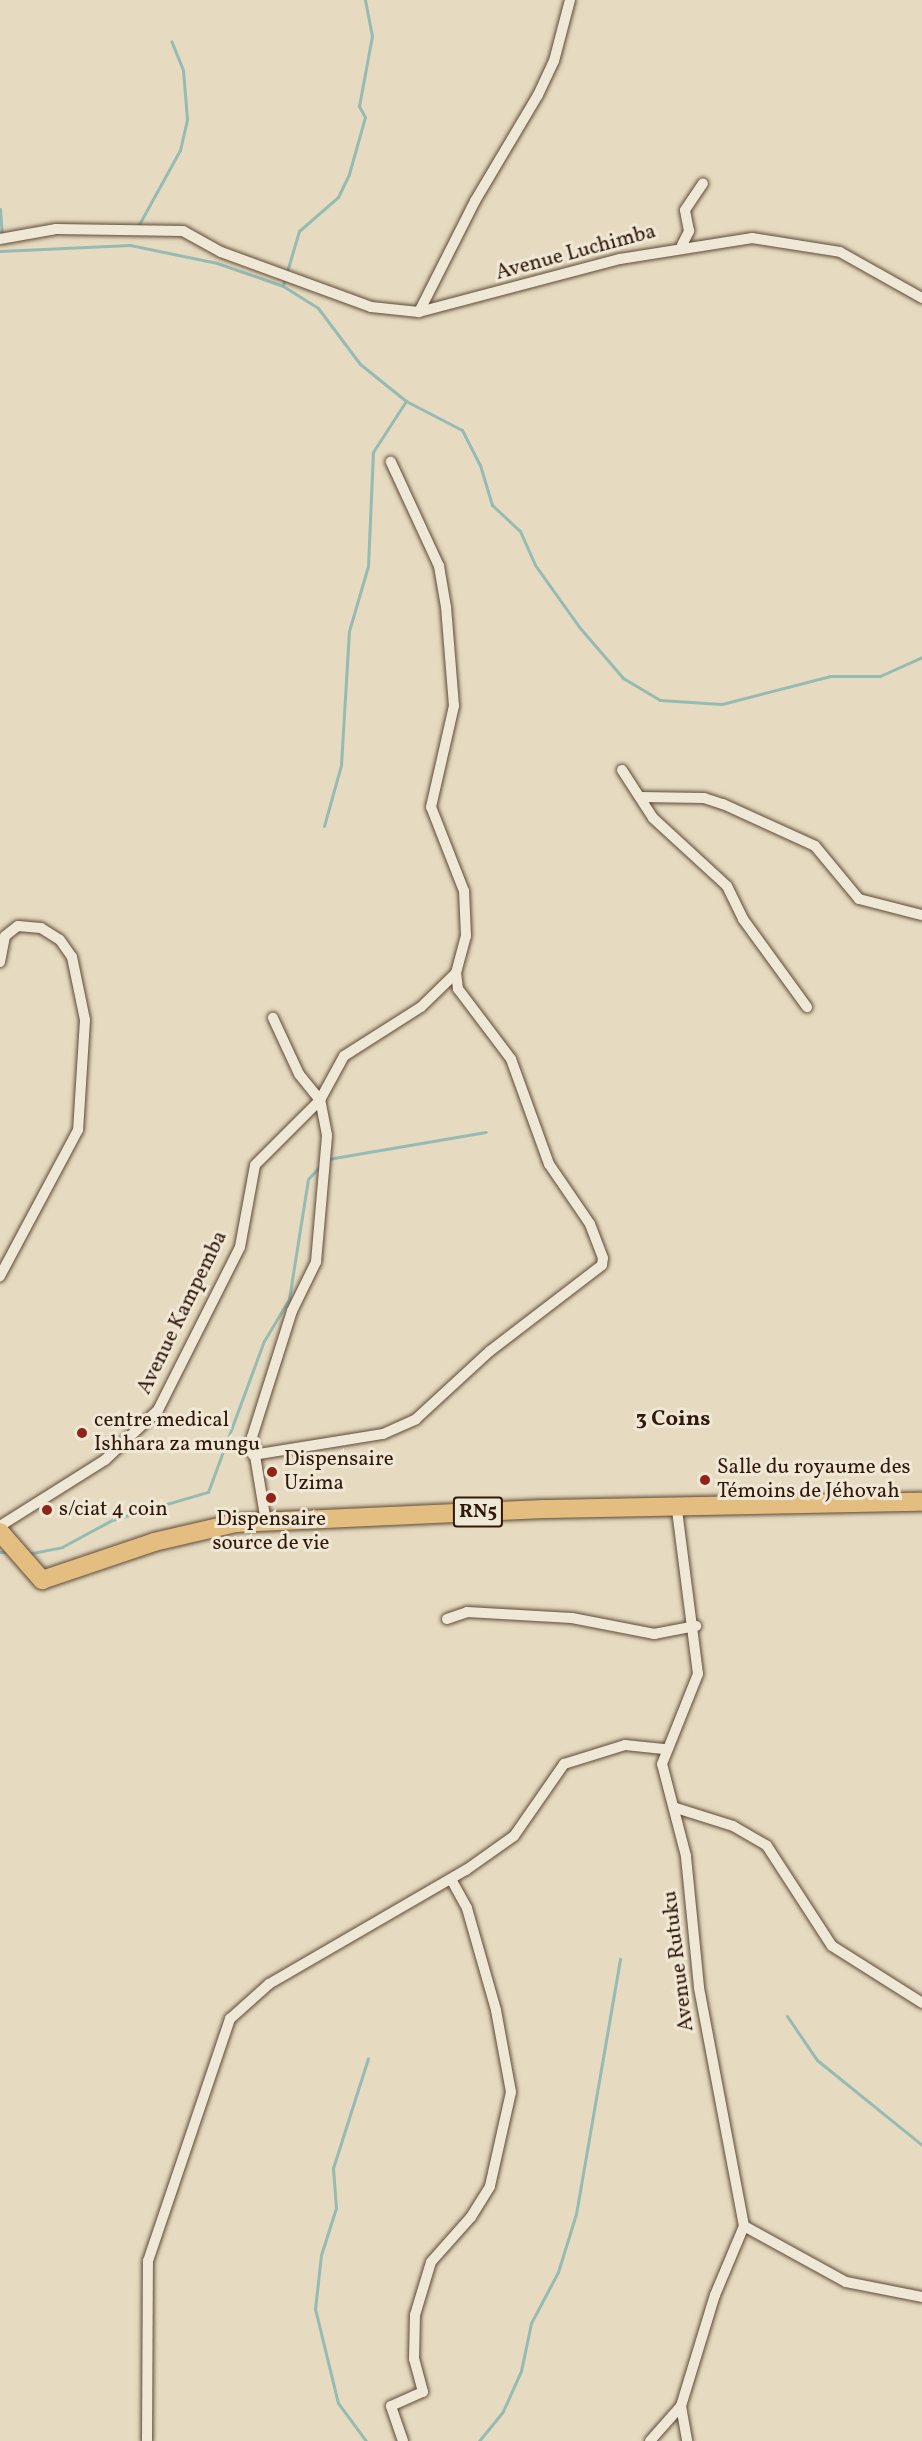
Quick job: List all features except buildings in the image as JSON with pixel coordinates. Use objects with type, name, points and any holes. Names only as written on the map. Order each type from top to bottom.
[{"type":"highway","name":"RN5","points":[[0,1532],[15,1553],[45,1580],[194,1532],[266,1522],[922,1502]]},
{"type":"street","points":[[419,312],[538,95],[570,0]]},
{"type":"street","points":[[682,245],[689,231],[685,210],[703,183]]},
{"type":"street","name":"Avenue Luchimba","points":[[0,239],[65,228],[177,230],[237,258],[371,307],[419,312],[682,245],[752,238],[807,243],[866,263],[922,298]]},
{"type":"street","points":[[253,1455],[383,1434],[416,1419],[490,1351],[602,1265],[590,1224],[549,1164],[523,1084],[498,1039],[463,996],[456,973],[466,936],[464,891],[431,807],[454,706],[447,607],[438,566],[391,462]]},
{"type":"street","points":[[622,770],[653,818],[728,886],[743,919],[807,1007]]},
{"type":"street","points":[[640,796],[704,798],[723,804],[815,846],[859,899],[922,915]]},
{"type":"street","points":[[0,962],[5,936],[18,926],[41,928],[60,940],[72,957],[85,1020],[84,1073],[78,1130],[68,1157],[0,1276]]},
{"type":"street","name":"Avenue Kampemba","points":[[0,1526],[115,1453],[158,1410],[240,1248],[255,1165],[320,1100],[344,1056],[421,1007],[456,973]]},
{"type":"street","points":[[266,1522],[253,1455],[264,1392],[316,1262],[327,1149],[320,1100],[299,1074],[273,1018]]},
{"type":"street","points":[[147,2441],[148,2261],[230,2019],[269,1984],[451,1879],[528,1822],[564,1764],[625,1745],[664,1749],[692,1700],[698,1674],[696,1626],[677,1509]]},
{"type":"street","points":[[447,1619],[467,1612],[572,1618],[654,1635],[696,1626]]},
{"type":"street","name":"Avenue Rutuku","points":[[664,1749],[665,1780],[676,1808],[699,1987],[744,2226]]},
{"type":"street","points":[[676,1808],[733,1826],[767,1846],[832,1946],[922,2003]]},
{"type":"street","points":[[403,2441],[392,2406],[423,2392],[414,2359],[416,2315],[431,2262],[471,2217],[490,2186],[511,2092],[496,2010],[467,1908],[451,1879]]},
{"type":"street","points":[[650,2441],[681,2406],[715,2295],[744,2226],[846,2282],[922,2297]]},
{"type":"street","points":[[681,2406],[687,2441]]},
{"type":"waterway","points":[[283,285],[299,231],[338,197],[349,174],[365,117],[359,106],[372,36],[365,0]]},
{"type":"waterway","points":[[137,228],[180,150],[187,119],[183,70],[171,41]]},
{"type":"waterway","points":[[0,209],[2,236]]},
{"type":"waterway","points":[[0,251],[130,245],[217,263],[283,286],[318,308],[360,364],[406,401],[462,430],[480,465],[492,505],[520,531],[535,565],[580,628],[623,678],[660,700],[722,704],[830,676],[880,676],[922,657]]},
{"type":"waterway","points":[[324,826],[341,765],[349,631],[368,566],[373,452],[406,401]]},
{"type":"waterway","points":[[328,1159],[486,1132]]},
{"type":"waterway","points":[[27,1554],[62,1547],[112,1520],[208,1492],[264,1341],[289,1299],[308,1179],[321,1165]]},
{"type":"waterway","points":[[0,1552],[9,1552]]},
{"type":"waterway","points":[[479,2441],[503,2411],[521,2371],[531,2323],[558,2272],[576,2214],[620,1959]]},
{"type":"waterway","points":[[787,2016],[817,2060],[922,2145]]},
{"type":"waterway","points":[[366,2441],[338,2403],[315,2309],[321,2255],[336,2208],[333,2168],[368,2058]]},
{"type":"place","name":"centre medical Ishhara za mungu","points":[[82,1433]]},
{"type":"place","name":"Dispensaire Uzima","points":[[272,1472]]},
{"type":"place","name":"Salle du royaume des Témoins de Jéhovah","points":[[705,1480]]},
{"type":"place","name":"Dispensaire source de vie","points":[[271,1498]]},
{"type":"place","name":"s/ciat 4 coin","points":[[47,1510]]},
{"type":"district","name":"3 Coins","points":[[673,1420]]}]
